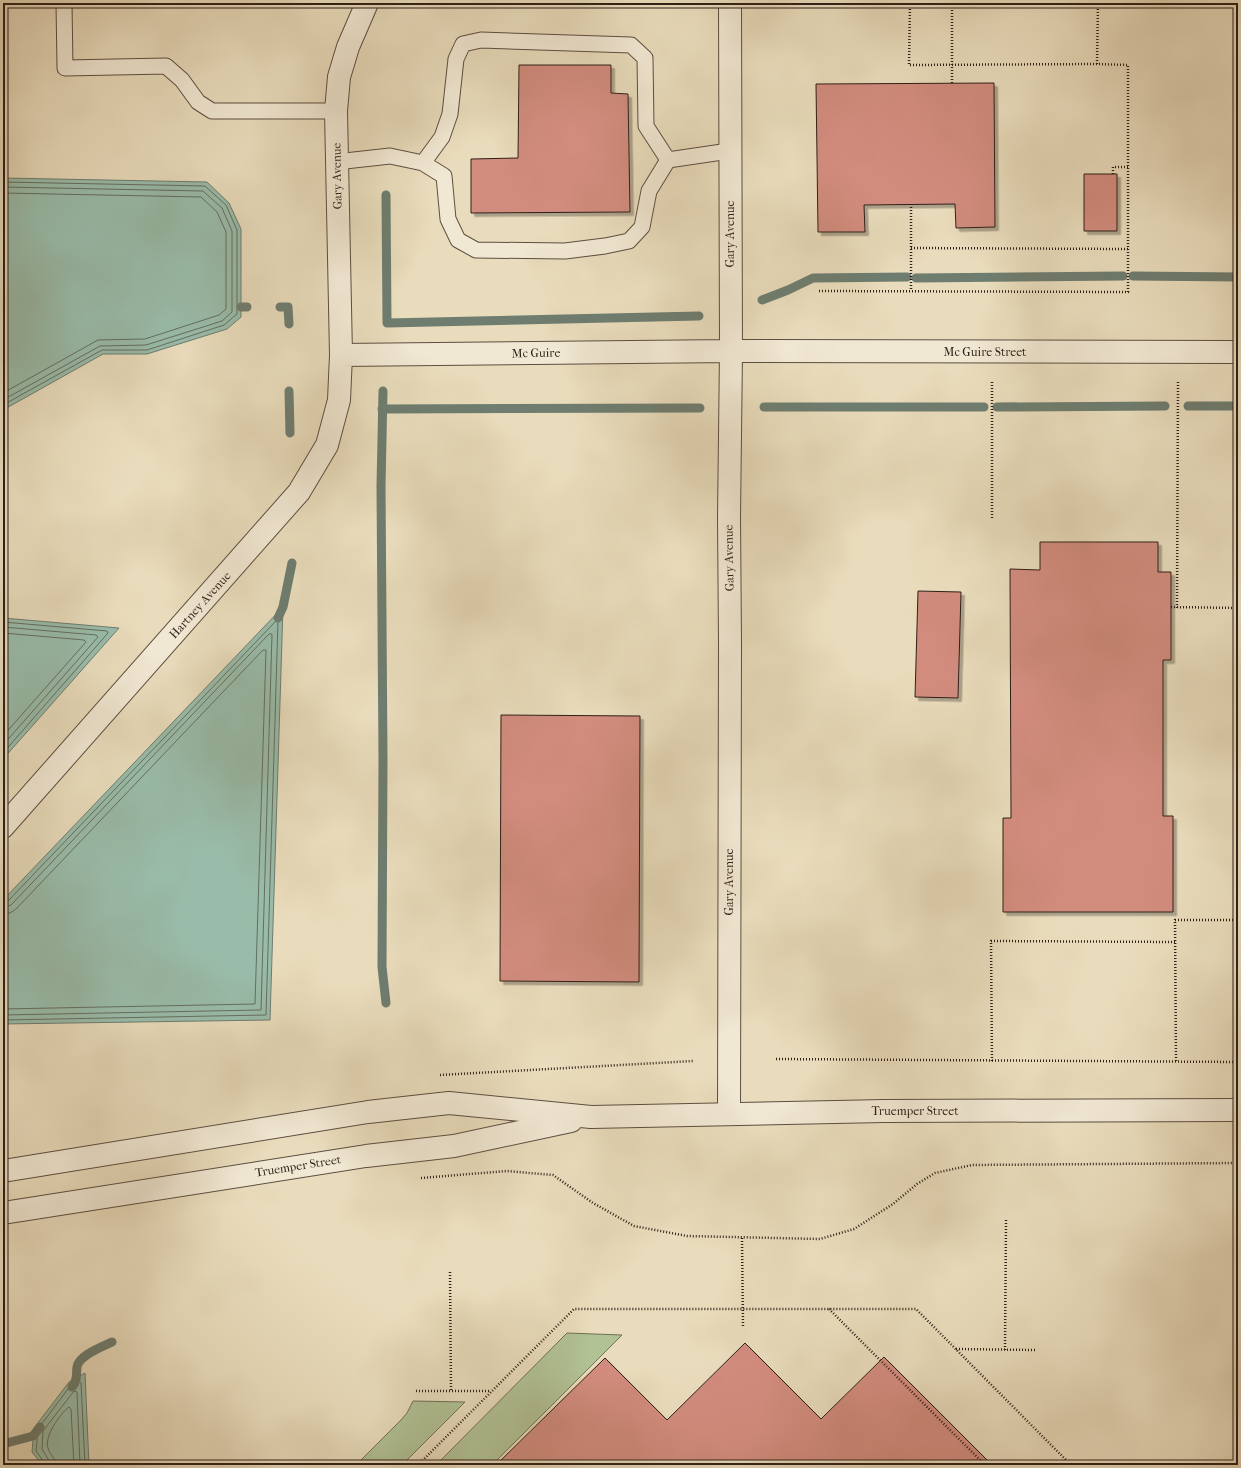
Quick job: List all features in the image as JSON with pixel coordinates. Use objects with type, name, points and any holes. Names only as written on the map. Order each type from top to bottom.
[{"type":"street","name":"Gary Avenue","points":[[341,355],[336,111],[339,77],[348,47],[367,3]]},
{"type":"street","name":"Gary Avenue","points":[[729,1114],[729,518],[731,351],[730,3]]},
{"type":"street","name":"Mc Guire Street","points":[[731,351],[1238,352]]},
{"type":"street","name":"Mc Guire","points":[[341,355],[731,351]]},
{"type":"street","name":"Hartney Avenue","points":[[3,827],[299,492],[327,445],[339,400],[341,355]]},
{"type":"street","name":"Truemper Street","points":[[3,1171],[368,1112],[449,1103],[591,1117],[884,1111],[1238,1110]]},
{"type":"street","name":"Truemper Street","points":[[3,1213],[344,1159],[454,1146],[591,1117]]},
{"type":"lane","points":[[64,3],[65,68],[166,66],[182,80],[198,102],[212,110],[336,111]]},
{"type":"lane","points":[[423,162],[442,137],[450,114],[456,59],[463,44],[481,40],[631,45],[646,58],[646,126],[668,160]]},
{"type":"lane","points":[[336,162],[390,156],[423,162],[444,176],[448,219],[458,240],[476,250],[565,251],[605,246],[629,241],[642,227],[649,190],[668,160],[730,151]]},
{"type":"path","points":[[819,291],[1128,292],[1128,65],[909,66],[910,3]]},
{"type":"path","points":[[952,3],[952,83]]},
{"type":"path","points":[[1097,64],[1098,3]]},
{"type":"path","points":[[1113,174],[1113,167],[1128,167]]},
{"type":"path","points":[[911,204],[911,291]]},
{"type":"path","points":[[911,248],[1128,249]]},
{"type":"path","points":[[992,382],[992,518]]},
{"type":"path","points":[[1177,608],[1178,382]]},
{"type":"path","points":[[1171,608],[1238,608]]},
{"type":"path","points":[[1176,1061],[1175,920],[1238,920]]},
{"type":"path","points":[[992,1060],[990,941],[1175,942]]},
{"type":"path","points":[[776,1059],[1238,1062]]},
{"type":"path","points":[[415,1179],[507,1171],[553,1175],[592,1203],[634,1226],[687,1236],[820,1239],[854,1229],[892,1204],[935,1172],[972,1165],[1238,1163]]},
{"type":"path","points":[[1005,1350],[1006,1220]]},
{"type":"path","points":[[742,1238],[744,1328]]},
{"type":"path","points":[[450,1272],[451,1391]]},
{"type":"path","points":[[418,1465],[574,1309],[743,1308],[916,1309],[1071,1465]]},
{"type":"path","points":[[829,1308],[985,1465]]},
{"type":"path","points":[[956,1349],[1036,1350]]},
{"type":"path","points":[[416,1391],[492,1391]]},
{"type":"shaded area","points":[[567,1333],[622,1335],[492,1465],[436,1465]]},
{"type":"shaded area","points":[[413,1401],[465,1402],[402,1465],[356,1465],[401,1420],[407,1413]]},
{"type":"water","points":[[3,178],[207,182],[229,203],[241,229],[241,317],[227,329],[147,354],[103,354],[3,410]]},
{"type":"water","points":[[283,607],[270,1020],[3,1024],[3,900]]},
{"type":"water","points":[[3,618],[119,628],[3,759]]},
{"type":"water","points":[[85,1373],[89,1465],[42,1465],[32,1452],[34,1428],[69,1382]]},
{"type":"building","points":[[519,65],[611,65],[611,93],[628,94],[630,212],[471,213],[471,159],[518,158]]},
{"type":"building","points":[[994,83],[995,227],[956,228],[955,204],[864,205],[865,232],[818,232],[816,84]]},
{"type":"building","points":[[1084,174],[1117,174],[1117,231],[1084,231]]},
{"type":"building","points":[[1040,542],[1158,542],[1158,572],[1171,572],[1171,660],[1163,660],[1163,816],[1173,816],[1173,912],[1003,912],[1003,818],[1011,818],[1010,569],[1040,570]]},
{"type":"building","points":[[918,591],[961,592],[958,698],[915,697]]},
{"type":"building","points":[[501,715],[640,716],[639,982],[500,981]]},
{"type":"building","points":[[745,1343],[821,1419],[884,1357],[992,1465],[496,1465],[605,1358],[667,1420]]},
{"type":"waterway","points":[[386,195],[387,323],[699,316]]},
{"type":"waterway","points":[[916,278],[1123,276]]},
{"type":"waterway","points":[[1133,276],[1238,277]]},
{"type":"waterway","points":[[762,300],[813,278],[907,277]]},
{"type":"waterway","points":[[241,307],[247,307]]},
{"type":"waterway","points":[[280,307],[288,307],[289,324]]},
{"type":"waterway","points":[[289,391],[290,433]]},
{"type":"waterway","points":[[383,391],[381,486],[383,758],[382,967],[386,1003]]},
{"type":"waterway","points":[[997,407],[1165,406]]},
{"type":"waterway","points":[[1188,406],[1238,406]]},
{"type":"waterway","points":[[764,407],[984,407]]},
{"type":"waterway","points":[[382,409],[700,408]]},
{"type":"waterway","points":[[278,618],[283,607],[292,563]]},
{"type":"waterway","points":[[72,1387],[76,1380],[77,1367],[82,1359],[86,1355],[112,1342]]},
{"type":"waterway","points":[[3,1444],[33,1436],[40,1427]]}]
